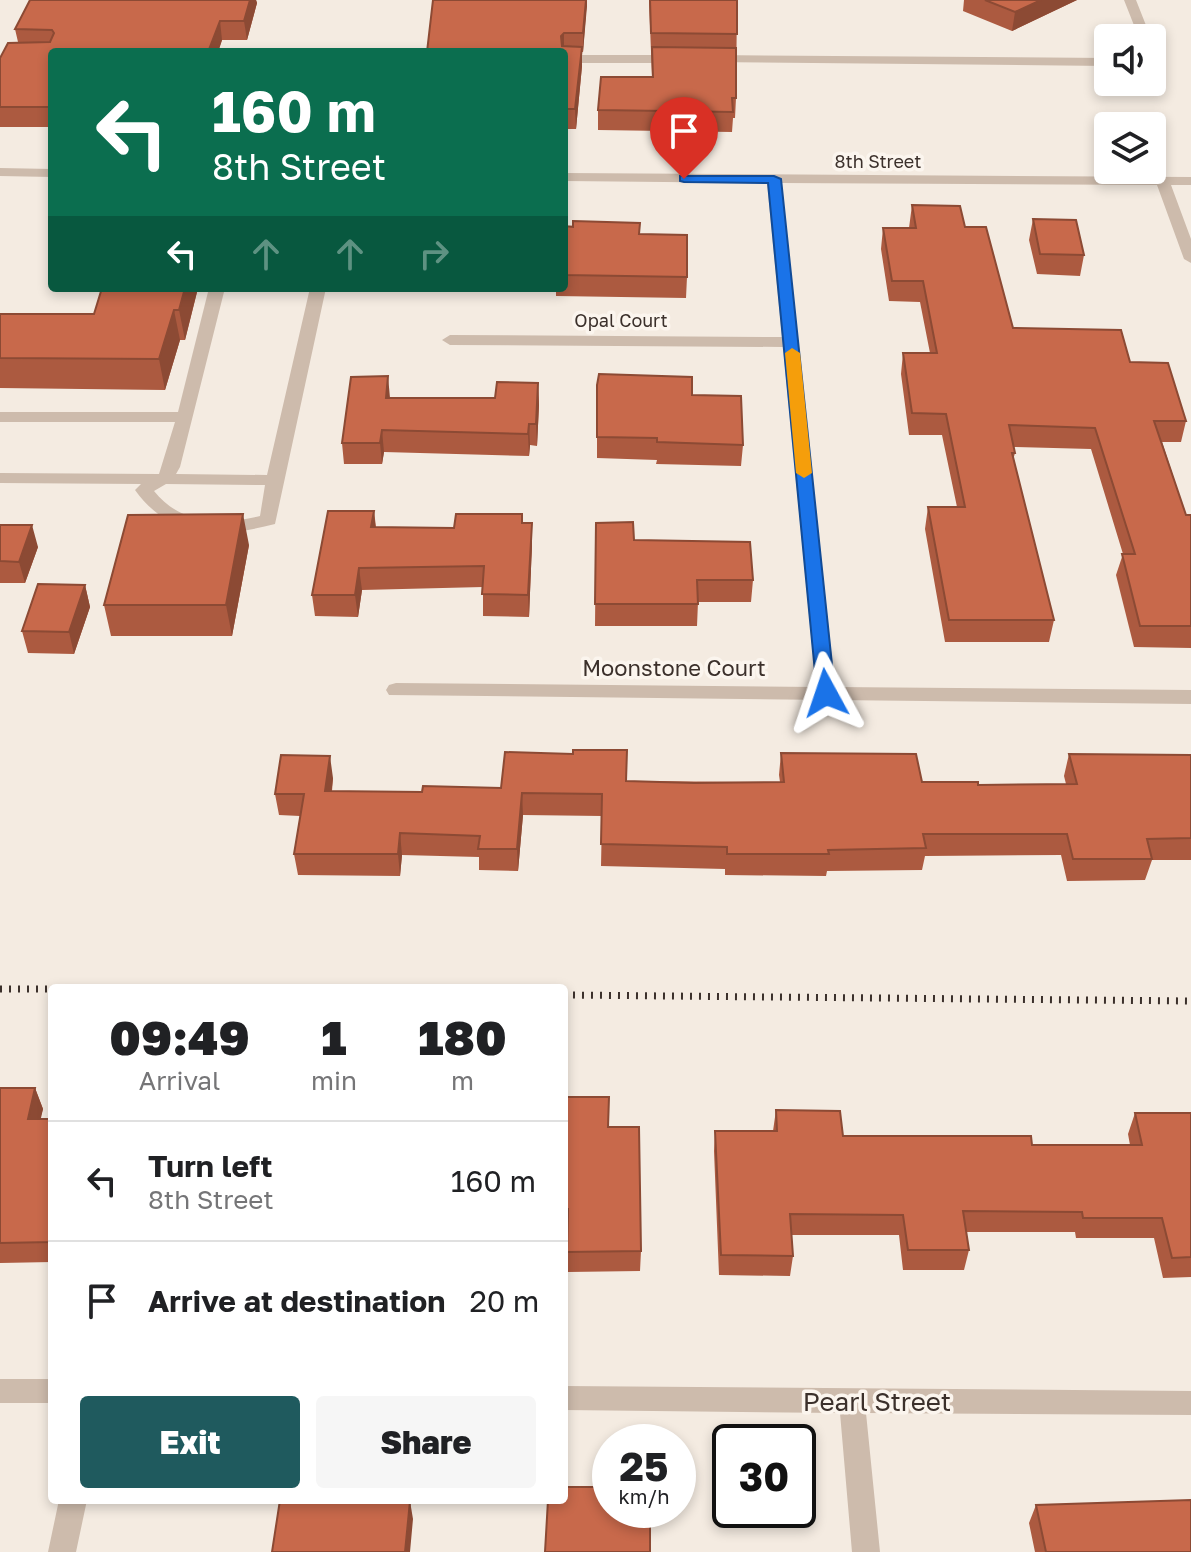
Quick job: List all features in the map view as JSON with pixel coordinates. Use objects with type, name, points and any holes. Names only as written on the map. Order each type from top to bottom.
[{"type":"street","points":[[1130,0],[1139,24]]},
{"type":"street","points":[[568,59],[688,59]]},
{"type":"street","points":[[704,59],[1094,62]]},
{"type":"street","points":[[0,172],[48,173]]},
{"type":"street","name":"8th Street","points":[[568,177],[1094,180]]},
{"type":"street","points":[[774,179],[826,693]]},
{"type":"street","name":"8th Street","points":[[1166,180],[1191,181]]},
{"type":"street","points":[[1163,184],[1191,259]]},
{"type":"street","points":[[216,292],[172,467],[165,478],[144,490],[156,509],[198,527],[248,525],[269,520],[274,480],[317,292]]},
{"type":"street","name":"Opal Court","points":[[450,340],[791,342]]},
{"type":"street","points":[[0,417],[185,417]]},
{"type":"street","points":[[0,478],[274,480]]},
{"type":"street","name":"Moonstone Court","points":[[396,690],[1191,697]]},
{"type":"street","points":[[0,1391],[48,1391]]},
{"type":"street","name":"Pearl Street","points":[[568,1398],[1191,1403]]},
{"type":"street","points":[[852,1402],[866,1552]]},
{"type":"street","points":[[62,1552],[72,1504]]},
{"type":"building","points":[[30,0],[250,0],[244,21],[220,21],[210,48],[48,48],[48,107],[0,107],[0,58],[8,43],[50,42],[54,33],[52,30],[15,29]]},
{"type":"building","points":[[433,0],[586,0],[583,33],[564,33],[561,36],[562,46],[582,47],[575,109],[568,109],[568,48],[427,48]]},
{"type":"building","points":[[650,0],[737,0],[737,34],[651,33]]},
{"type":"building","points":[[985,0],[1041,0],[1015,12]]},
{"type":"building","points":[[652,47],[736,48],[733,112],[598,110],[601,77],[653,77]]},
{"type":"building","points":[[912,205],[960,206],[965,227],[986,227],[1013,328],[1121,330],[1130,362],[1168,363],[1186,421],[1154,421],[1186,515],[1191,515],[1191,626],[1140,626],[1122,554],[1135,554],[1095,428],[1009,425],[1015,453],[1012,453],[1054,620],[949,620],[928,507],[965,507],[946,414],[912,413],[903,353],[937,353],[923,281],[892,281],[883,228],[916,228]]},
{"type":"building","points":[[1033,219],[1076,220],[1084,255],[1040,254]]},
{"type":"building","points":[[573,221],[640,223],[639,234],[687,235],[687,277],[568,275],[568,226],[573,227]]},
{"type":"building","points":[[101,292],[184,292],[179,310],[174,310],[159,359],[0,358],[0,314],[94,314]]},
{"type":"building","points":[[599,374],[692,377],[692,395],[741,396],[743,445],[597,437]]},
{"type":"building","points":[[388,376],[386,398],[495,398],[497,382],[538,383],[536,424],[529,424],[528,434],[382,430],[380,443],[342,443],[351,377]]},
{"type":"building","points":[[328,511],[374,511],[371,527],[454,528],[456,514],[522,514],[522,523],[532,523],[528,595],[482,594],[484,566],[359,568],[355,595],[312,595]]},
{"type":"building","points":[[243,514],[226,605],[104,605],[128,515]]},
{"type":"building","points":[[633,522],[634,540],[750,542],[753,580],[697,580],[698,604],[595,604],[596,523]]},
{"type":"building","points":[[0,525],[32,525],[19,562],[0,561]]},
{"type":"building","points":[[38,584],[85,585],[69,632],[22,631]]},
{"type":"building","points":[[573,750],[627,750],[626,781],[694,783],[784,782],[781,753],[916,754],[922,782],[978,782],[978,785],[1077,784],[1069,754],[1191,755],[1191,838],[1147,839],[1152,859],[1073,859],[1067,834],[923,834],[926,848],[828,850],[829,854],[727,854],[727,847],[601,844],[602,794],[522,793],[517,849],[478,849],[480,836],[400,833],[398,854],[294,854],[304,794],[275,794],[281,755],[330,756],[325,791],[422,792],[423,786],[501,788],[505,752],[573,754]]},
{"type":"building","points":[[0,1088],[35,1088],[28,1119],[48,1119],[48,1242],[0,1243]]},
{"type":"building","points":[[568,1097],[609,1097],[608,1127],[639,1127],[641,1251],[568,1252]]},
{"type":"building","points":[[776,1110],[840,1111],[843,1136],[1031,1136],[1032,1145],[1142,1145],[1135,1113],[1191,1113],[1191,1257],[1172,1258],[1162,1218],[1083,1218],[1082,1212],[963,1211],[969,1250],[908,1250],[903,1215],[790,1214],[793,1256],[721,1255],[715,1131],[777,1131]]},
{"type":"building","points":[[568,1487],[592,1487],[592,1528],[650,1528],[650,1552],[545,1552],[548,1504],[568,1504]]},
{"type":"building","points":[[1191,1500],[1191,1552],[1046,1552],[1036,1505]]},
{"type":"building","points":[[279,1504],[410,1504],[405,1552],[272,1552]]},
{"type":"railway","points":[[0,989],[48,989]]},
{"type":"railway","points":[[568,995],[1191,1001]]},
{"type":"slow traffic","points":[[792,353],[804,473]]},
{"type":"route","points":[[684,179],[774,179],[826,693]]}]
